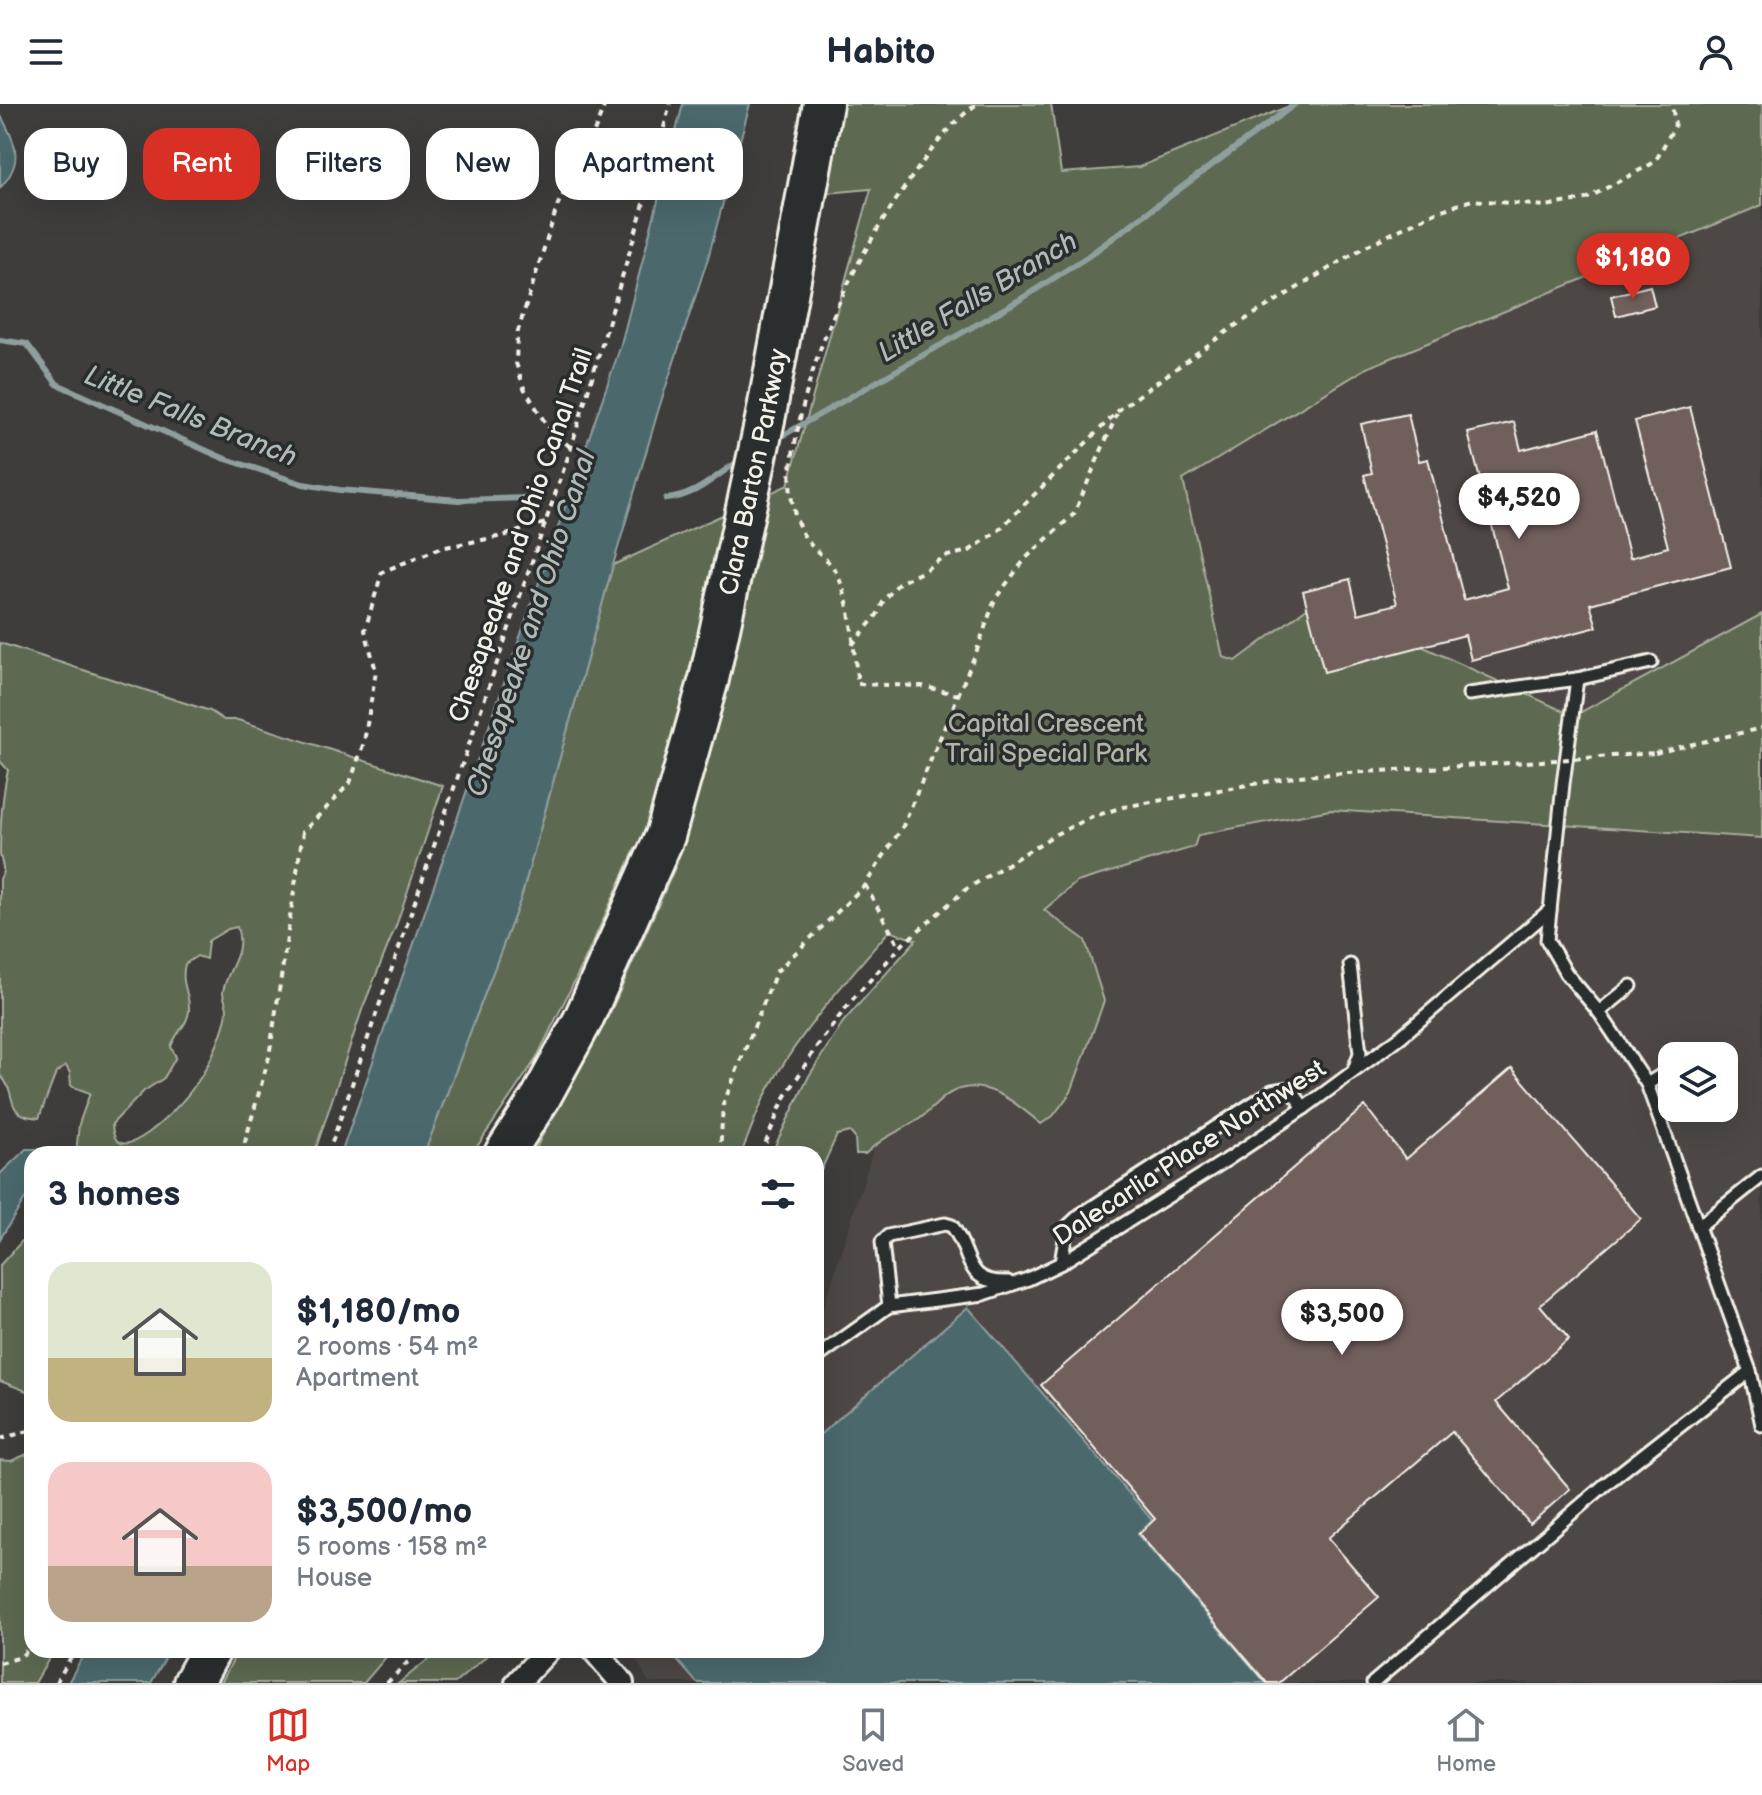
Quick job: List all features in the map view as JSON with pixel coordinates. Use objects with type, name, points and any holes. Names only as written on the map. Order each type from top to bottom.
[{"type":"highway","name":"Clara Barton Parkway","points":[[509,1146],[541,1097],[583,1020],[665,836],[705,695],[766,415],[823,104]]},
{"type":"highway","points":[[193,1683],[207,1658]]},
{"type":"street","points":[[517,1683],[540,1658]]},
{"type":"street","points":[[601,1658],[622,1683]]},
{"type":"lane","points":[[1469,694],[1577,679],[1651,662]]},
{"type":"lane","points":[[1577,679],[1547,940],[1566,973],[1599,1012],[1647,1084],[1750,1371],[1762,1425]]},
{"type":"lane","name":"Dalecarlia Place Northwest","points":[[824,1352],[889,1306],[984,1294],[1061,1263],[1304,1108],[1399,1038],[1550,910]]},
{"type":"lane","points":[[1350,965],[1360,1053],[1353,1070]]},
{"type":"lane","points":[[1599,1012],[1631,986]]},
{"type":"lane","points":[[1647,1084],[1658,1077]]},
{"type":"lane","points":[[1061,1263],[1067,1227],[1080,1215],[1272,1091],[1290,1088],[1304,1108]]},
{"type":"lane","points":[[1698,1227],[1762,1176]]},
{"type":"lane","points":[[889,1306],[882,1242],[888,1236],[945,1224],[952,1226],[957,1233],[980,1278],[987,1282],[1020,1282]]},
{"type":"lane","points":[[1750,1371],[1762,1385]]},
{"type":"lane","points":[[1373,1683],[1607,1483],[1750,1371]]},
{"type":"path","points":[[571,448],[546,424],[524,388],[516,363],[517,334],[558,204],[585,155],[605,104]]},
{"type":"path","name":"Chesapeake and Ohio Canal Trail","points":[[331,1146],[571,448],[636,232],[670,104]]},
{"type":"path","points":[[959,695],[922,686],[858,684],[848,609],[837,574],[808,541],[795,514],[790,476],[807,389],[839,299],[868,243],[921,164],[959,117],[977,104]]},
{"type":"path","points":[[852,645],[899,583],[943,557],[969,551],[999,530],[1120,409],[1233,327],[1366,246],[1436,212],[1472,200],[1546,206],[1586,199],[1655,162],[1675,125],[1672,104]]},
{"type":"path","points":[[720,1146],[723,1105],[776,972],[865,885],[903,826],[959,695],[995,599],[1026,558],[1074,514],[1120,409]]},
{"type":"path","points":[[243,1146],[269,1057],[303,832],[350,783],[364,742],[376,671],[365,630],[382,572],[440,548],[503,536],[545,523]]},
{"type":"path","points":[[764,1146],[783,1101],[815,1049],[851,1001],[900,948],[965,890],[1056,834],[1092,817],[1123,807],[1299,776],[1655,753],[1762,728]]},
{"type":"path","points":[[865,885],[900,948]]},
{"type":"path","points":[[0,1439],[24,1432]]},
{"type":"path","points":[[0,1663],[24,1653]]},
{"type":"path","points":[[56,1683],[70,1658]]},
{"type":"path","points":[[387,1683],[412,1658]]},
{"type":"shaded area","points":[[1293,104],[1762,104],[1762,614],[1574,716],[1319,599],[1237,661],[1114,627],[1134,217]]},
{"type":"shaded area","points":[[1330,810],[1762,838],[1762,1683],[649,1683],[635,1658],[824,1658],[824,1307],[940,936],[1085,857]]},
{"type":"green space","name":"Capital Crescent Trail Special Park","points":[[823,104],[1051,104],[1061,173],[1139,167],[1294,104],[1762,104],[1762,205],[1367,368],[1183,480],[1223,657],[1236,661],[1319,599],[1574,716],[1762,614],[1762,838],[1330,810],[1198,835],[1194,847],[1077,882],[1044,910],[1085,940],[1104,1001],[1071,1092],[1053,1116],[1041,1124],[1000,1094],[977,1087],[964,1088],[952,1092],[918,1120],[885,1138],[865,1154],[856,1154],[855,1138],[850,1132],[837,1135],[824,1164],[824,1146],[775,1146],[809,1076],[843,1022],[916,940],[889,931],[839,990],[777,1074],[744,1146],[537,1146],[611,1011],[677,863],[635,849],[536,1059],[477,1146],[427,1146],[521,898],[613,565],[788,485],[871,189],[806,195]]},
{"type":"green space","points":[[0,643],[210,711],[224,720],[238,720],[443,786],[317,1146],[77,1146],[79,1124],[90,1093],[71,1086],[66,1066],[56,1073],[39,1118],[27,1116],[15,1108],[6,1082],[0,1075],[0,879],[3,870],[0,844],[8,770],[0,761]],"holes":[[[237,927],[239,945],[223,992],[227,1010],[225,1021],[201,1077],[176,1108],[149,1132],[136,1141],[124,1143],[116,1139],[112,1124],[144,1091],[164,1078],[176,1057],[171,1047],[189,1011],[185,964],[197,956],[206,959],[208,941],[228,929]]]},
{"type":"green space","points":[[24,1239],[24,1390],[0,1381],[0,1265]]},
{"type":"green space","points":[[24,1455],[24,1658],[49,1658],[35,1683],[0,1683],[0,1460],[11,1461]]},
{"type":"green space","points":[[234,1658],[385,1658],[364,1683],[221,1683]]},
{"type":"green space","points":[[430,1658],[485,1658],[455,1683],[399,1683]]},
{"type":"water","points":[[683,104],[750,104],[743,130],[677,128]]},
{"type":"water","points":[[0,114],[14,143],[15,161],[0,188]]},
{"type":"water","name":"Chesapeake and Ohio Canal","points":[[658,200],[724,200],[613,565],[521,898],[427,1146],[344,1146],[620,348]]},
{"type":"water","points":[[24,1151],[24,1201],[0,1239],[0,1174]]},
{"type":"water","points":[[968,1307],[1152,1520],[1137,1534],[1266,1683],[697,1683],[675,1658],[824,1658],[824,1431]]},
{"type":"water","points":[[82,1658],[165,1658],[151,1683],[68,1683]]},
{"type":"building","points":[[1650,286],[1655,306],[1616,316],[1611,296]]},
{"type":"building","points":[[1690,407],[1731,567],[1590,604],[1597,627],[1471,660],[1465,635],[1324,672],[1303,591],[1350,579],[1358,614],[1397,604],[1364,475],[1372,473],[1361,424],[1408,414],[1419,461],[1428,459],[1464,600],[1508,588],[1468,433],[1514,422],[1521,450],[1597,430],[1630,558],[1668,547],[1635,421]]},
{"type":"building","points":[[1512,1068],[1641,1219],[1540,1305],[1569,1339],[1496,1402],[1570,1489],[1530,1524],[1452,1432],[1328,1538],[1379,1597],[1279,1683],[1267,1683],[1139,1534],[1155,1519],[1041,1385],[1365,1106],[1406,1159]]},
{"type":"waterway","name":"Little Falls Branch","points":[[775,440],[1021,299],[1087,257],[1295,104]]},
{"type":"waterway","name":"Little Falls Branch","points":[[0,340],[27,344],[57,384],[223,458],[303,484],[458,500],[528,498]]},
{"type":"waterway","name":"Little Falls Branch","points":[[666,499],[688,494],[741,460]]}]
